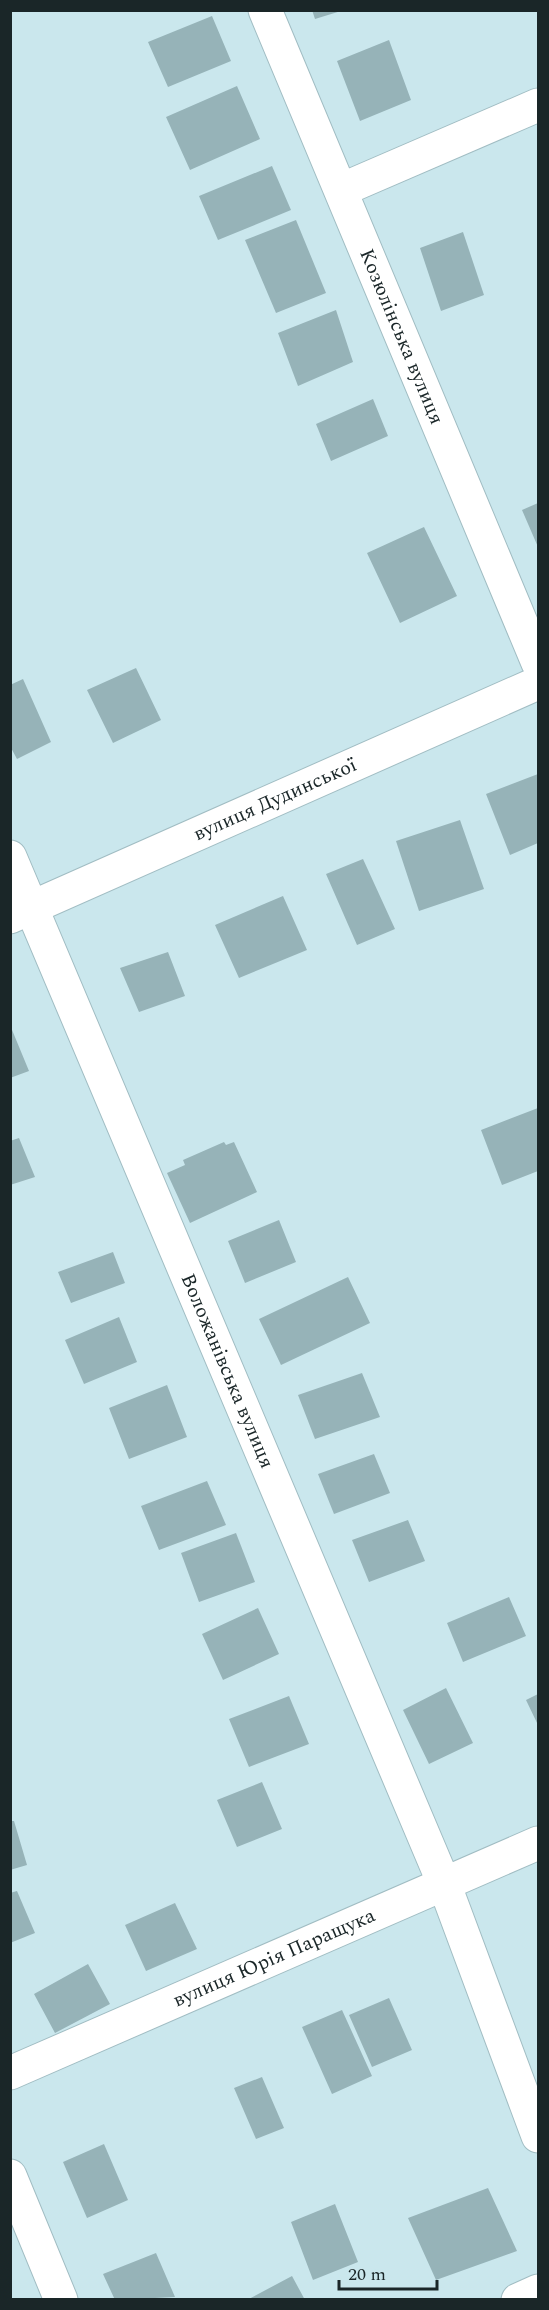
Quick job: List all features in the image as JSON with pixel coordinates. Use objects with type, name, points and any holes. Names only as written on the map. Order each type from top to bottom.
[{"type":"street","name":"Козюлінська вулиця","points":[[265,10],[538,663]]},
{"type":"street","points":[[341,190],[538,105]]},
{"type":"street","name":"вулиця Дудинської","points":[[21,912],[538,683]]},
{"type":"street","name":"Воложанівська вулиця","points":[[10,857],[21,912],[445,1886],[538,2136]]},
{"type":"street","name":"вулиця Юрія Паращука","points":[[10,2073],[445,1886],[538,1843]]},
{"type":"street","points":[[10,2176],[62,2300]]},
{"type":"street","points":[[518,2300],[538,2291]]},
{"type":"building","points":[[312,10],[341,10],[341,11],[315,19]]},
{"type":"building","points":[[212,16],[231,61],[168,87],[148,42]]},
{"type":"building","points":[[389,40],[411,100],[360,121],[337,61]]},
{"type":"building","points":[[237,86],[260,139],[190,170],[166,117]]},
{"type":"building","points":[[272,166],[291,210],[218,240],[199,196]]},
{"type":"building","points":[[296,220],[326,293],[276,313],[245,240]]},
{"type":"building","points":[[463,232],[484,295],[441,311],[420,248]]},
{"type":"building","points":[[336,310],[353,362],[298,386],[278,333]]},
{"type":"building","points":[[373,399],[388,436],[331,461],[316,424]]},
{"type":"building","points":[[538,503],[538,547],[522,510]]},
{"type":"building","points":[[424,527],[457,596],[400,623],[367,553]]},
{"type":"building","points":[[136,668],[161,720],[113,743],[87,690]]},
{"type":"building","points":[[23,679],[51,742],[17,759],[10,746],[10,685]]},
{"type":"building","points":[[538,774],[538,843],[510,855],[486,794]]},
{"type":"building","points":[[460,820],[484,889],[419,911],[396,841]]},
{"type":"building","points":[[363,859],[395,929],[357,945],[326,874]]},
{"type":"building","points":[[283,896],[307,950],[239,978],[215,925]]},
{"type":"building","points":[[168,952],[185,996],[139,1012],[120,968]]},
{"type":"building","points":[[10,1025],[29,1071],[10,1078]]},
{"type":"building","points":[[538,1108],[538,1171],[502,1185],[481,1130]]},
{"type":"building","points":[[19,1138],[35,1177],[10,1185],[10,1141]]},
{"type":"building","points":[[224,1142],[226,1145],[234,1142],[257,1192],[190,1223],[167,1173],[185,1165],[183,1160]]},
{"type":"building","points":[[279,1220],[296,1262],[245,1283],[228,1241]]},
{"type":"building","points":[[113,1252],[125,1283],[71,1303],[58,1272]]},
{"type":"building","points":[[348,1277],[370,1323],[281,1365],[259,1319]]},
{"type":"building","points":[[119,1317],[137,1362],[84,1384],[65,1340]]},
{"type":"building","points":[[362,1373],[380,1417],[315,1439],[298,1395]]},
{"type":"building","points":[[167,1385],[187,1437],[129,1459],[109,1408]]},
{"type":"building","points":[[374,1454],[390,1493],[334,1514],[318,1474]]},
{"type":"building","points":[[207,1481],[226,1525],[159,1550],[141,1506]]},
{"type":"building","points":[[408,1520],[425,1561],[369,1582],[352,1540]]},
{"type":"building","points":[[236,1533],[255,1582],[199,1602],[181,1553]]},
{"type":"building","points":[[509,1597],[526,1636],[463,1662],[447,1623]]},
{"type":"building","points":[[258,1608],[279,1654],[223,1680],[202,1634]]},
{"type":"building","points":[[446,1688],[473,1743],[429,1764],[403,1710]]},
{"type":"building","points":[[538,1694],[538,1725],[526,1700]]},
{"type":"building","points":[[289,1696],[309,1744],[249,1767],[229,1719]]},
{"type":"building","points":[[262,1782],[282,1829],[237,1847],[217,1800]]},
{"type":"building","points":[[10,1821],[14,1821],[27,1865],[10,1870]]},
{"type":"building","points":[[17,1891],[35,1933],[10,1943],[10,1893]]},
{"type":"building","points":[[175,1903],[197,1949],[146,1971],[125,1925]]},
{"type":"building","points":[[88,1964],[110,2004],[55,2033],[34,1994]]},
{"type":"building","points":[[389,1998],[412,2050],[372,2067],[349,2015]]},
{"type":"building","points":[[342,2010],[372,2076],[332,2094],[302,2027]]},
{"type":"building","points":[[262,2077],[284,2128],[256,2139],[234,2088]]},
{"type":"building","points":[[104,2144],[128,2200],[87,2218],[63,2162]]},
{"type":"building","points":[[488,2188],[517,2251],[436,2280],[408,2218]]},
{"type":"building","points":[[335,2204],[358,2262],[313,2280],[291,2222]]},
{"type":"building","points":[[156,2253],[175,2297],[115,2300],[103,2274]]},
{"type":"building","points":[[292,2276],[305,2300],[247,2300]]}]
